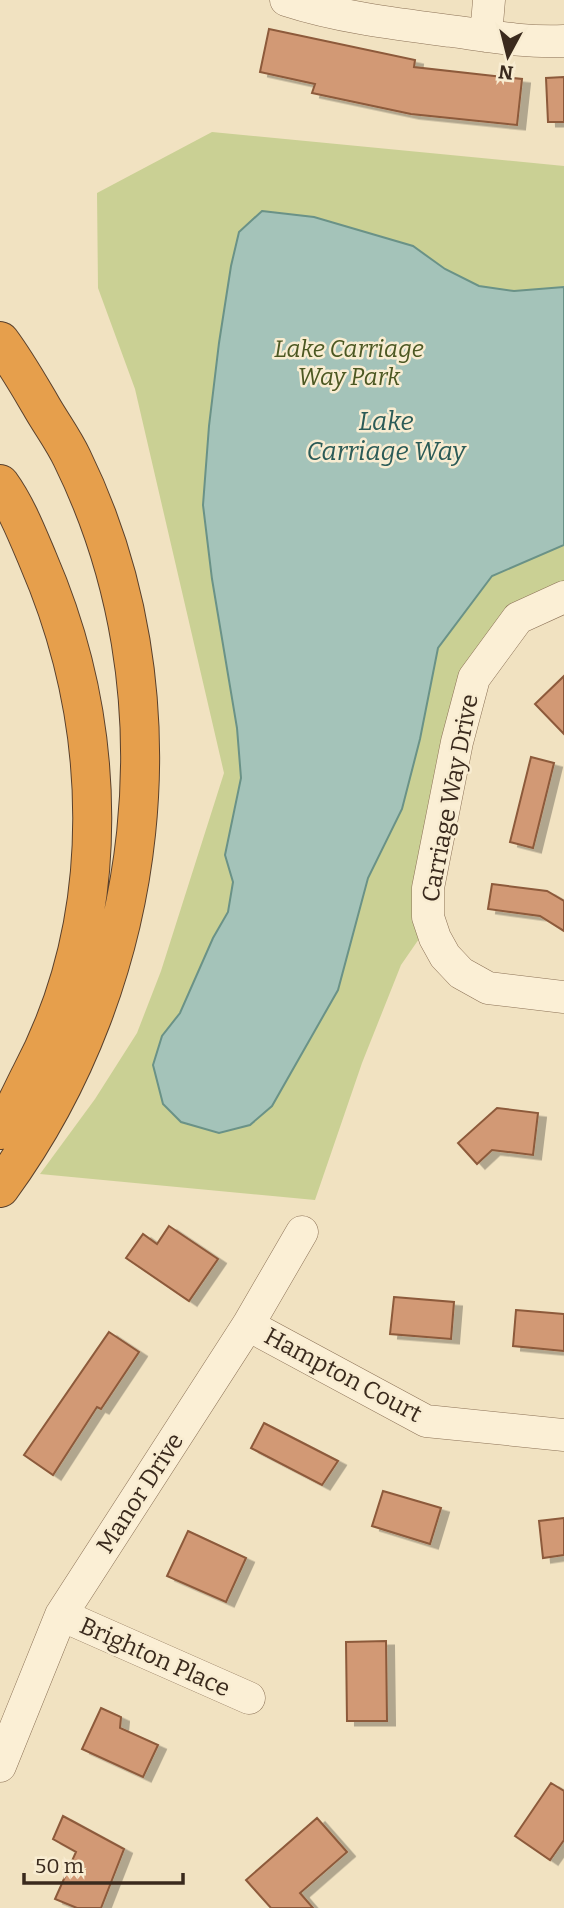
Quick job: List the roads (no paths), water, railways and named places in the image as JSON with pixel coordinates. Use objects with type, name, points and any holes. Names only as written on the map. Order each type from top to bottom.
[{"type":"highway","points":[[0,341],[72,457],[106,543],[133,646],[142,729],[138,822],[130,885],[104,989],[64,1079],[28,1150],[0,1188]]},
{"type":"highway","points":[[0,484],[25,528],[54,596],[74,661],[86,722],[94,813],[88,886],[68,979],[49,1040],[0,1130]]},
{"type":"street","points":[[286,0],[388,22],[486,36],[544,42],[564,41]]},
{"type":"street","points":[[486,36],[489,0]]},
{"type":"street","name":"Carriage Way Drive","points":[[564,597],[519,618],[474,678],[457,742],[428,888],[428,917],[435,938],[445,956],[461,973],[488,988],[564,997]]},
{"type":"street","name":"Manor Drive","points":[[0,1766],[61,1615],[248,1325],[302,1233]]},
{"type":"street","name":"Hampton Court","points":[[248,1325],[426,1421],[564,1435]]},
{"type":"street","name":"Brighton Place","points":[[61,1615],[249,1698]]},
{"type":"water","name":"Lake Carriage Way","points":[[262,211],[314,217],[413,246],[445,269],[479,286],[514,291],[564,287],[564,545],[492,576],[438,648],[420,739],[402,809],[368,878],[338,990],[272,1106],[250,1125],[219,1133],[181,1122],[163,1104],[153,1065],[162,1036],[180,1013],[213,938],[228,912],[233,882],[225,855],[241,778],[237,728],[212,579],[203,505],[209,426],[231,266],[239,232]]},
{"type":"park label","name":"Lake Carriage Way Park","points":[[349,363]]}]
